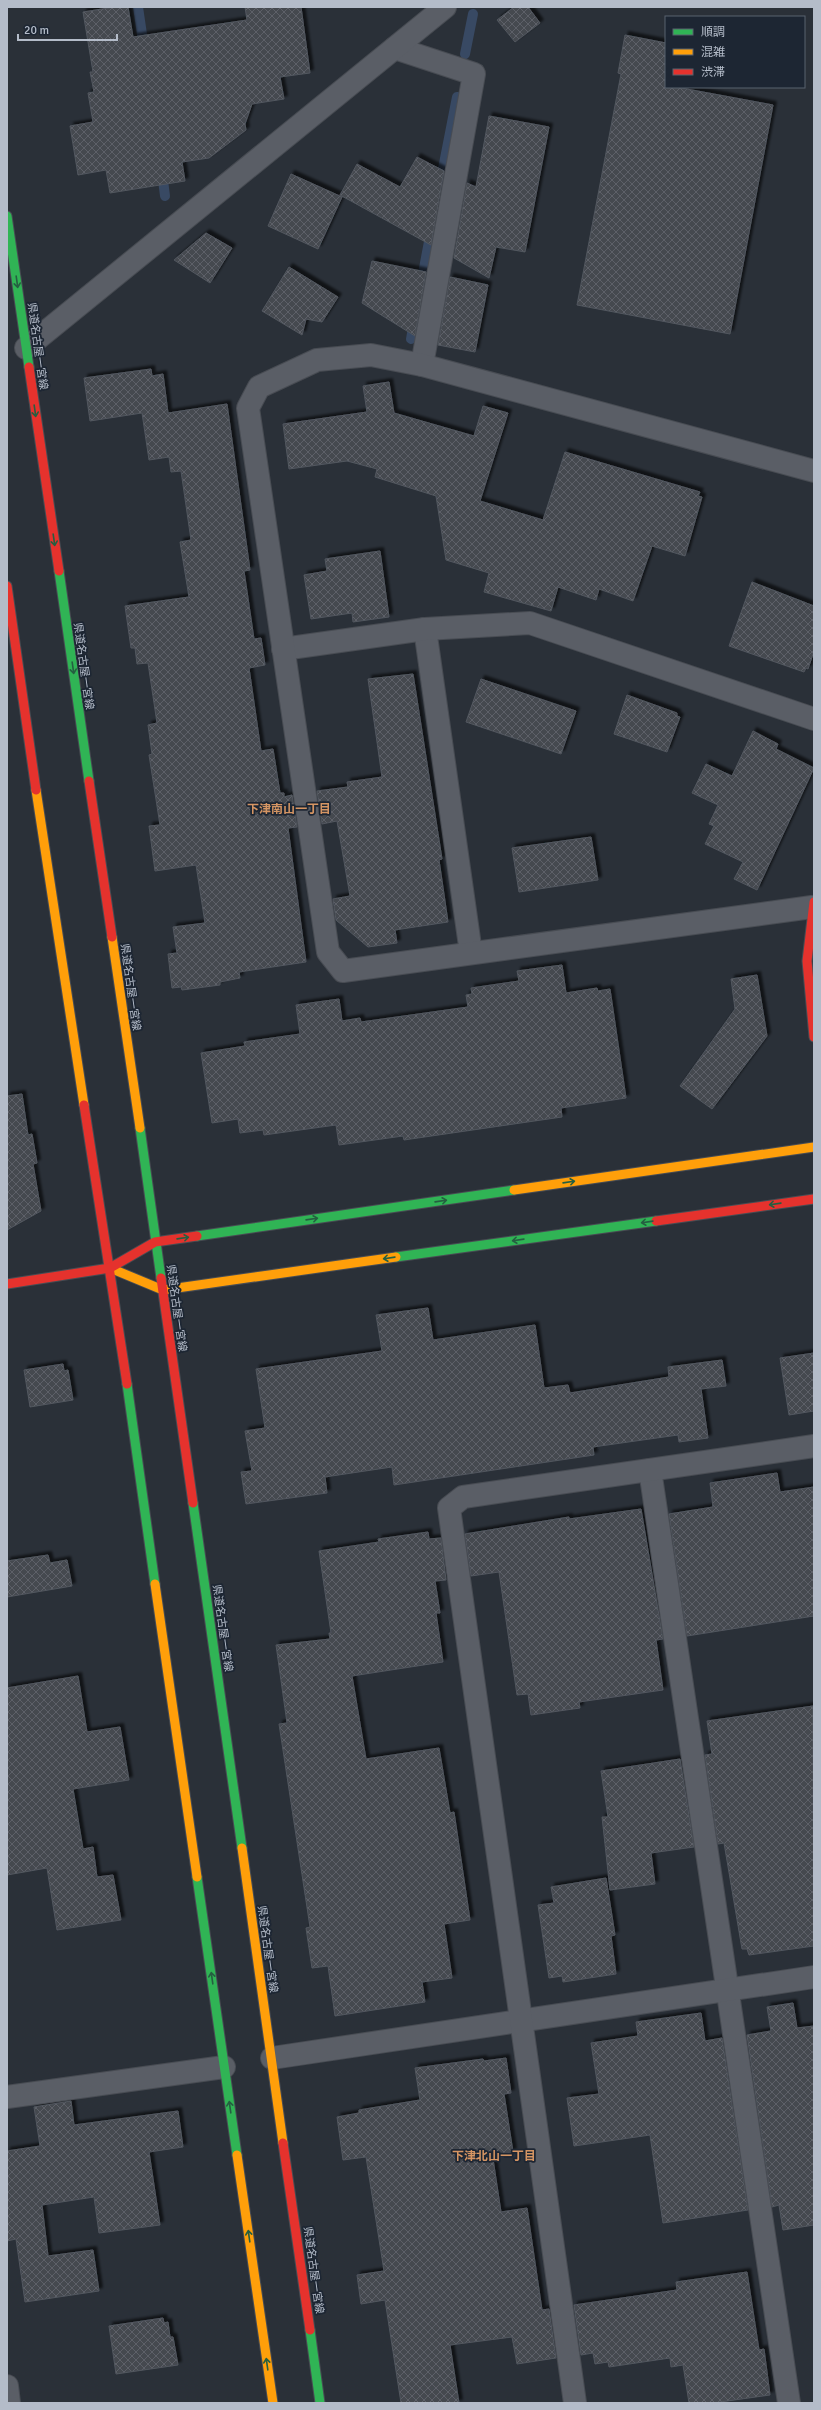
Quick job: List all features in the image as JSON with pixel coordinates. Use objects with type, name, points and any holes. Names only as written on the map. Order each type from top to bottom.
[{"type":"main road","name":"県道名古屋一宮線","points":[[7,216],[163,1290],[320,2403]]},
{"type":"main road","points":[[7,586],[56,932],[110,1268],[273,2403]]},
{"type":"main road","points":[[813,904],[807,961],[814,1037]]},
{"type":"main road","points":[[7,1284],[110,1268],[155,1242],[814,1147]]},
{"type":"main road","points":[[110,1268],[163,1290],[814,1199]]},
{"type":"street","points":[[26,348],[445,7]]},
{"type":"street","points":[[395,48],[474,74],[422,365]]},
{"type":"street","points":[[813,904],[343,971],[328,952],[248,408],[259,387],[317,360],[371,355],[422,365],[814,471]]},
{"type":"street","points":[[283,649],[426,629],[530,623],[814,719]]},
{"type":"street","points":[[426,629],[471,953]]},
{"type":"street","points":[[575,2403],[449,1508],[464,1497],[814,1446]]},
{"type":"street","points":[[650,1470],[789,2403]]},
{"type":"street","points":[[272,2058],[814,1977]]},
{"type":"street","points":[[7,2097],[224,2067]]},
{"type":"street","points":[[7,2386],[9,2403]]},
{"type":"building","points":[[115,7],[128,7],[133,37],[247,20],[245,7],[301,7],[310,73],[280,77],[284,99],[252,104],[245,124],[246,130],[209,158],[182,162],[185,181],[110,193],[106,170],[78,175],[70,126],[93,122],[88,93],[94,92],[90,72],[93,72],[83,12]]},
{"type":"building","points":[[514,7],[528,7],[540,23],[515,42],[497,20]]},
{"type":"building","points":[[625,35],[665,43],[665,88],[681,88],[773,105],[730,334],[577,305],[621,74],[618,73]]},
{"type":"building","points":[[489,116],[549,127],[525,252],[496,247],[489,278],[454,258],[467,183],[476,187]]},
{"type":"building","points":[[417,157],[444,171],[431,245],[340,195],[357,164],[400,187]]},
{"type":"building","points":[[291,174],[342,197],[318,249],[268,226]]},
{"type":"building","points":[[206,233],[232,248],[210,283],[174,260]]},
{"type":"building","points":[[372,261],[426,272],[415,336],[362,303]]},
{"type":"building","points":[[289,267],[338,297],[322,322],[306,319],[302,335],[262,311]]},
{"type":"building","points":[[450,277],[488,285],[475,352],[438,345]]},
{"type":"building","points":[[151,369],[152,376],[163,374],[168,413],[227,404],[250,570],[244,571],[254,639],[261,638],[265,665],[249,668],[261,751],[273,749],[280,793],[284,793],[284,797],[292,795],[297,827],[288,828],[306,962],[239,972],[240,978],[220,982],[220,985],[182,990],[181,987],[172,988],[168,954],[177,953],[173,927],[205,923],[196,865],[155,871],[149,826],[160,825],[149,755],[152,754],[148,725],[157,723],[148,663],[137,664],[135,648],[131,648],[125,606],[189,597],[180,542],[191,540],[181,471],[171,472],[169,457],[149,460],[142,413],[90,421],[84,378]]},
{"type":"building","points":[[389,382],[394,413],[474,436],[483,406],[508,413],[480,501],[543,520],[565,452],[700,492],[698,496],[702,497],[685,556],[652,546],[633,601],[599,589],[596,600],[558,587],[551,611],[484,592],[489,573],[446,560],[436,496],[375,477],[377,469],[347,461],[289,469],[283,424],[367,412],[363,386]]},
{"type":"building","points":[[380,551],[389,617],[353,622],[352,613],[311,619],[304,575],[327,571],[325,559]]},
{"type":"building","points":[[752,582],[814,606],[814,651],[808,669],[806,668],[804,672],[729,646]]},
{"type":"building","points":[[413,674],[442,859],[439,860],[448,922],[395,930],[397,943],[368,947],[336,920],[333,899],[350,896],[337,821],[322,824],[317,791],[348,787],[347,782],[382,777],[368,679]]},
{"type":"building","points":[[481,679],[576,711],[561,754],[466,722]]},
{"type":"building","points":[[627,695],[677,713],[677,716],[680,717],[667,752],[614,734]]},
{"type":"building","points":[[753,731],[778,744],[776,749],[814,768],[757,890],[734,879],[743,862],[705,844],[714,826],[709,824],[718,805],[692,793],[706,764],[732,776]]},
{"type":"building","points":[[591,837],[598,880],[519,892],[512,848]]},
{"type":"building","points":[[562,965],[566,993],[597,988],[598,991],[610,989],[626,1098],[561,1108],[562,1117],[404,1140],[403,1136],[339,1145],[336,1125],[264,1135],[263,1130],[240,1133],[238,1119],[212,1123],[201,1053],[245,1046],[244,1042],[300,1034],[296,1005],[339,999],[342,1021],[360,1018],[361,1022],[468,1007],[466,995],[472,994],[471,988],[519,981],[517,971]]},
{"type":"building","points":[[757,975],[767,1036],[712,1109],[680,1086],[735,1009],[731,979]]},
{"type":"building","points":[[22,1094],[28,1135],[32,1134],[37,1163],[33,1164],[41,1211],[7,1230],[7,1096]]},
{"type":"building","points":[[428,1308],[433,1340],[535,1325],[544,1388],[568,1385],[570,1393],[669,1377],[668,1367],[722,1360],[726,1386],[701,1389],[708,1438],[679,1442],[678,1435],[593,1447],[594,1455],[394,1485],[392,1467],[325,1477],[327,1493],[246,1504],[241,1472],[252,1471],[245,1431],[265,1428],[256,1369],[382,1351],[376,1315]]},
{"type":"building","points":[[814,1353],[814,1411],[789,1415],[780,1358]]},
{"type":"building","points":[[63,1364],[64,1371],[68,1370],[73,1400],[30,1407],[24,1370]]},
{"type":"building","points":[[777,1473],[780,1492],[814,1487],[814,1616],[687,1636],[669,1514],[713,1507],[710,1483]]},
{"type":"building","points":[[641,1509],[663,1639],[656,1640],[663,1690],[579,1702],[580,1708],[531,1715],[528,1694],[517,1695],[499,1572],[471,1576],[465,1534],[569,1517],[569,1519]]},
{"type":"building","points":[[428,1532],[429,1539],[441,1538],[446,1580],[435,1581],[440,1613],[436,1613],[443,1662],[352,1676],[366,1759],[439,1748],[450,1813],[454,1812],[470,1920],[444,1924],[452,1978],[422,1982],[425,2002],[335,2016],[328,1966],[312,1968],[306,1928],[310,1927],[279,1724],[287,1723],[276,1645],[330,1639],[329,1633],[331,1633],[319,1551],[379,1542],[378,1539]]},
{"type":"building","points":[[48,1555],[50,1563],[67,1560],[72,1586],[7,1597],[7,1561]]},
{"type":"building","points":[[78,1676],[87,1732],[120,1727],[129,1780],[73,1789],[83,1849],[93,1847],[97,1877],[113,1875],[121,1920],[57,1930],[47,1868],[7,1875],[7,1688]]},
{"type":"building","points":[[813,1706],[814,1946],[749,1955],[747,1949],[742,1949],[724,1843],[718,1844],[705,1755],[712,1754],[707,1721]]},
{"type":"building","points":[[680,1759],[694,1847],[651,1853],[655,1884],[610,1890],[602,1817],[608,1817],[601,1771]]},
{"type":"building","points":[[606,1878],[615,1935],[611,1936],[616,1974],[563,1982],[562,1976],[549,1978],[538,1905],[554,1903],[551,1887]]},
{"type":"building","points":[[793,2003],[797,2028],[814,2026],[814,2225],[783,2230],[779,2205],[772,2207],[747,2035],[771,2031],[767,2007]]},
{"type":"building","points":[[701,2013],[705,2041],[722,2038],[748,2210],[663,2223],[650,2135],[574,2146],[567,2098],[599,2094],[591,2043],[638,2036],[636,2022]]},
{"type":"building","points":[[506,2058],[511,2093],[504,2094],[513,2152],[504,2153],[504,2157],[493,2159],[501,2212],[527,2208],[542,2310],[549,2309],[556,2358],[517,2364],[512,2337],[450,2345],[459,2403],[401,2403],[385,2300],[361,2304],[357,2275],[384,2271],[366,2157],[343,2160],[337,2117],[359,2113],[359,2110],[420,2100],[415,2068],[483,2059],[484,2061]]},
{"type":"building","points":[[71,2101],[74,2125],[178,2111],[183,2147],[149,2152],[160,2225],[99,2233],[94,2197],[42,2205],[48,2256],[93,2250],[99,2291],[25,2302],[16,2239],[7,2241],[7,2151],[40,2146],[34,2107]]},
{"type":"building","points":[[747,2272],[759,2350],[764,2349],[770,2395],[713,2403],[689,2403],[683,2365],[671,2367],[670,2358],[609,2367],[608,2362],[595,2364],[593,2353],[581,2355],[574,2305],[677,2290],[676,2282]]},
{"type":"building","points":[[163,2318],[164,2323],[168,2322],[170,2337],[173,2337],[178,2365],[116,2374],[109,2326]]},
{"type":"waterway","points":[[138,7],[144,48]]},
{"type":"waterway","points":[[465,54],[473,14]]},
{"type":"waterway","points":[[440,184],[457,97]]},
{"type":"waterway","points":[[162,172],[165,196]]},
{"type":"waterway","points":[[421,284],[431,231]]},
{"type":"waterway","points":[[411,339],[414,322]]},
{"type":"traffic: fast","points":[[7,216],[29,367]]},
{"type":"traffic: fast","points":[[59,571],[89,781]]},
{"type":"traffic: fast","points":[[140,1128],[161,1278]]},
{"type":"traffic: fast","points":[[197,1236],[514,1190]]},
{"type":"traffic: fast","points":[[396,1257],[656,1221]]},
{"type":"traffic: fast","points":[[127,1384],[155,1584]]},
{"type":"traffic: fast","points":[[193,1503],[242,1848]]},
{"type":"traffic: fast","points":[[197,1877],[237,2155]]},
{"type":"traffic: fast","points":[[310,2330],[320,2403]]},
{"type":"traffic: slow","points":[[36,790],[84,1105]]},
{"type":"traffic: slow","points":[[112,937],[140,1128]]},
{"type":"traffic: slow","points":[[514,1190],[814,1147]]},
{"type":"traffic: slow","points":[[110,1268],[163,1290],[396,1257]]},
{"type":"traffic: slow","points":[[155,1584],[197,1877]]},
{"type":"traffic: slow","points":[[242,1848],[283,2143]]},
{"type":"traffic: slow","points":[[237,2155],[273,2403]]},
{"type":"traffic: jam","points":[[29,367],[59,571]]},
{"type":"traffic: jam","points":[[7,586],[36,790]]},
{"type":"traffic: jam","points":[[89,781],[112,937]]},
{"type":"traffic: jam","points":[[814,902],[807,961],[814,1037]]},
{"type":"traffic: jam","points":[[84,1105],[127,1384]]},
{"type":"traffic: jam","points":[[656,1221],[814,1199]]},
{"type":"traffic: jam","points":[[7,1284],[110,1268],[155,1242],[197,1236]]},
{"type":"traffic: jam","points":[[161,1278],[193,1503]]},
{"type":"traffic: jam","points":[[283,2143],[310,2330]]},
{"type":"district","name":"下津南山一丁目","points":[[289,809]]},
{"type":"district","name":"下津北山一丁目","points":[[494,2156]]}]
